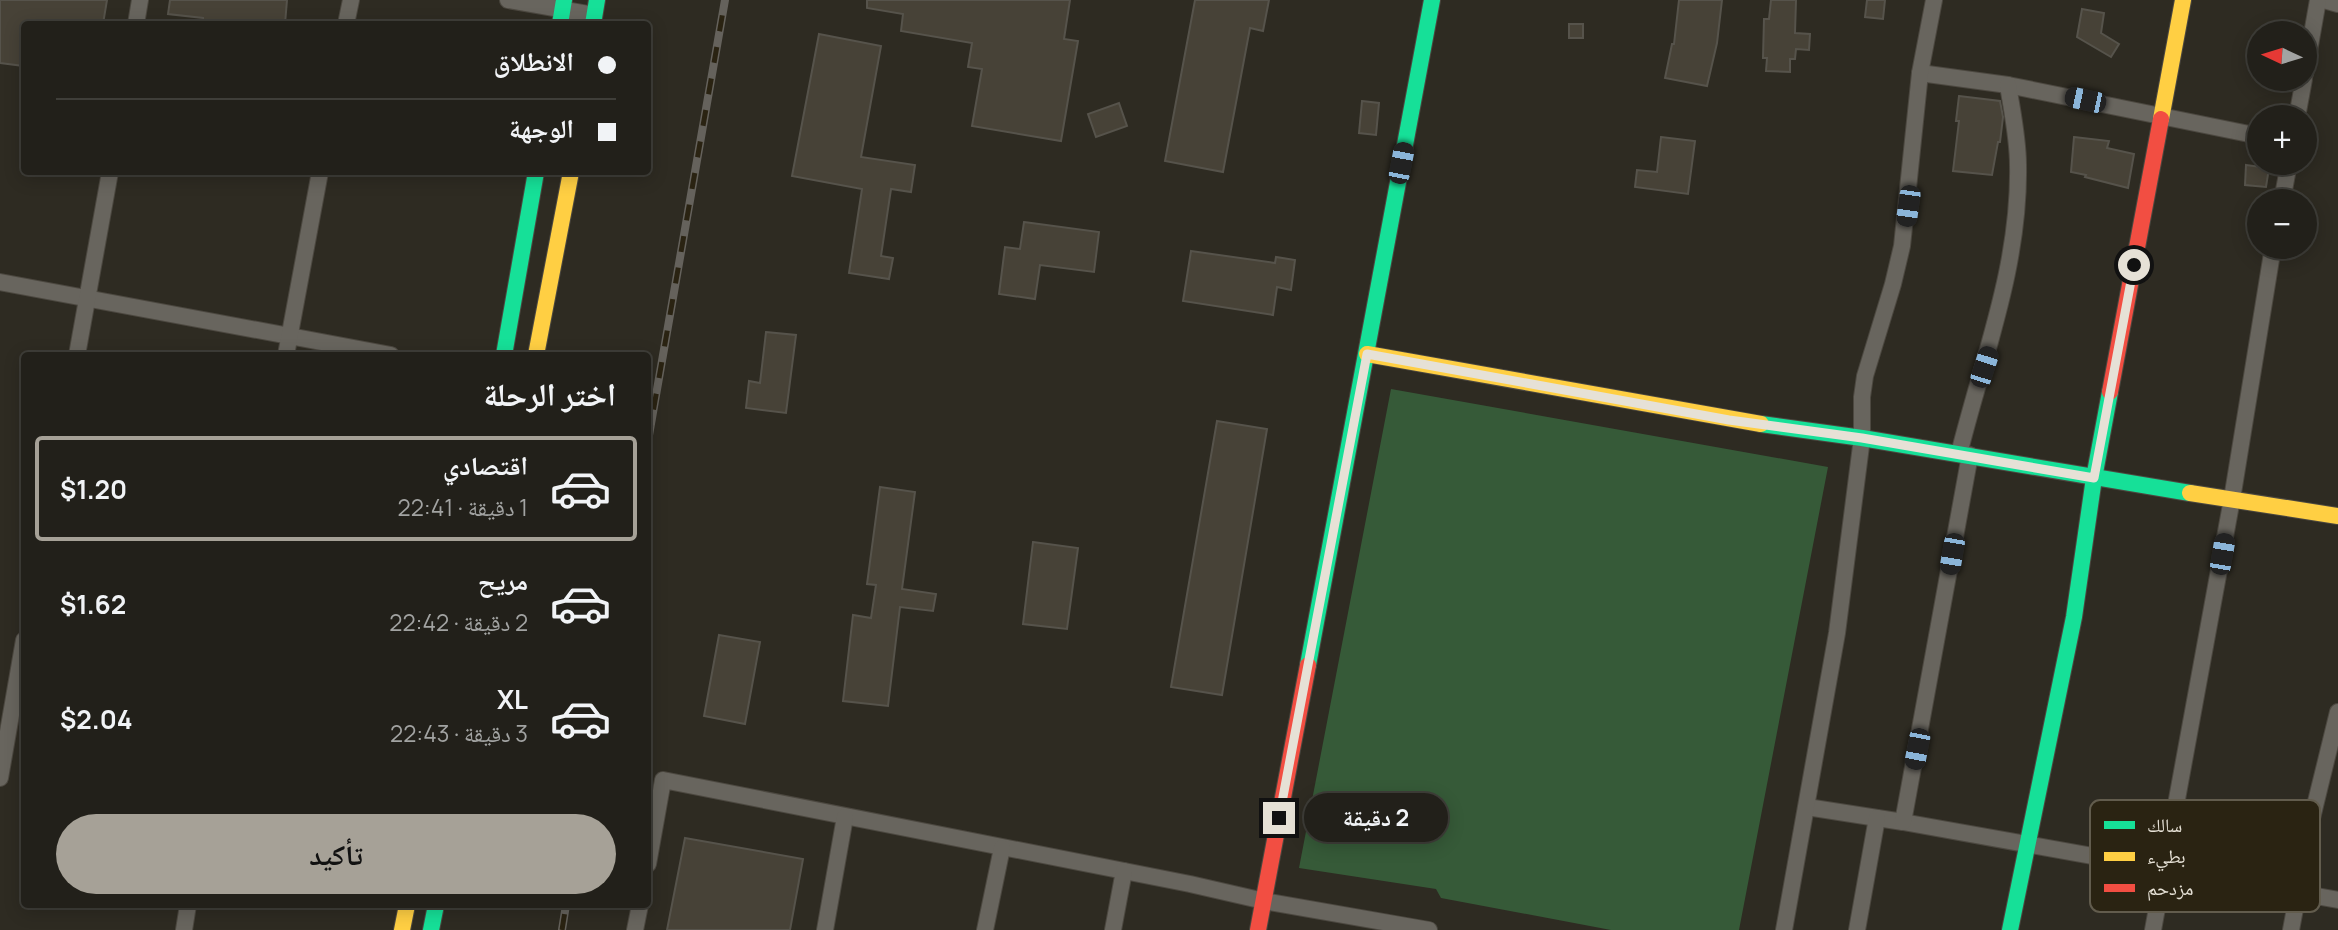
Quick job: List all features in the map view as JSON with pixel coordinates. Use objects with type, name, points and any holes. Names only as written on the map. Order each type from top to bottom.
[{"type":"street","points":[[136,21],[140,0]]},
{"type":"street","points":[[347,21],[351,0]]},
{"type":"street","points":[[508,0],[562,11],[595,13]]},
{"type":"street","points":[[1258,930],[1432,0]]},
{"type":"street","points":[[1784,930],[1837,632],[1862,438],[1865,376],[1902,246],[1920,73],[1934,0]]},
{"type":"street","points":[[2010,930],[2074,617],[2094,478],[2183,0]]},
{"type":"street","points":[[2314,21],[2318,0]]},
{"type":"street","points":[[2324,0],[2338,4]]},
{"type":"street","points":[[1920,73],[2008,85],[2247,134]]},
{"type":"street","points":[[1903,822],[1971,406],[1990,347],[2015,237],[2018,165],[2008,85]]},
{"type":"street","points":[[78,352],[109,175]]},
{"type":"street","points":[[286,352],[319,175]]},
{"type":"street","points":[[505,352],[535,175]]},
{"type":"street","points":[[537,352],[570,175]]},
{"type":"street","points":[[2177,800],[2232,499],[2271,259]]},
{"type":"street","points":[[0,282],[376,352]]},
{"type":"street","points":[[1367,354],[1729,420],[1862,438],[2338,516]]},
{"type":"street","points":[[0,778],[21,665]]},
{"type":"street","points":[[2316,800],[2338,712]]},
{"type":"street","points":[[651,847],[663,780],[1264,901],[1423,929]]},
{"type":"street","points":[[1807,807],[2090,856]]},
{"type":"street","points":[[825,930],[845,817]]},
{"type":"street","points":[[1857,930],[1877,818]]},
{"type":"street","points":[[985,930],[1002,848]]},
{"type":"street","points":[[1113,930],[1124,871]]},
{"type":"street","points":[[2320,896],[2338,900]]},
{"type":"street","points":[[184,930],[188,908]]},
{"type":"street","points":[[402,930],[406,908]]},
{"type":"street","points":[[431,930],[435,908]]},
{"type":"street","points":[[635,930],[639,908]]},
{"type":"street","points":[[2153,930],[2156,912]]},
{"type":"street","points":[[2291,930],[2294,912]]},
{"type":"green space","points":[[1391,389],[1828,467],[1739,930],[1611,930],[1441,898],[1436,889],[1299,868]]},
{"type":"building","points":[[0,0],[107,0],[104,21],[21,21],[21,66],[0,63]]},
{"type":"building","points":[[170,0],[287,0],[285,21],[203,21],[203,18],[168,14]]},
{"type":"building","points":[[867,0],[1070,0],[1064,39],[1078,41],[1061,141],[972,126],[982,69],[968,67],[972,43],[901,31],[903,14],[867,8]]},
{"type":"building","points":[[1195,0],[1269,0],[1263,31],[1250,28],[1223,172],[1165,161]]},
{"type":"building","points":[[1679,0],[1722,0],[1717,43],[1707,86],[1665,78],[1674,44]]},
{"type":"building","points":[[1771,0],[1796,0],[1795,33],[1810,34],[1809,50],[1796,49],[1795,59],[1790,59],[1790,72],[1766,71],[1767,58],[1763,58],[1764,19],[1769,19]]},
{"type":"building","points":[[1867,0],[1885,0],[1883,19],[1865,17]]},
{"type":"building","points":[[2082,9],[2104,13],[2101,33],[2119,44],[2111,57],[2077,37]]},
{"type":"building","points":[[1569,24],[1583,24],[1583,38],[1569,38]]},
{"type":"building","points":[[819,34],[881,46],[861,157],[915,165],[911,192],[891,189],[881,256],[893,258],[889,279],[849,273],[862,189],[792,176]]},
{"type":"building","points":[[1959,96],[2000,101],[2003,117],[1992,175],[1953,171]]},
{"type":"building","points":[[1362,101],[1379,103],[1376,135],[1359,133]]},
{"type":"building","points":[[1119,103],[1127,126],[1096,137],[1088,114]]},
{"type":"building","points":[[1661,137],[1695,141],[1688,194],[1635,187],[1637,170],[1657,172]]},
{"type":"building","points":[[2074,137],[2109,141],[2107,148],[2134,154],[2128,188],[2071,172]]},
{"type":"building","points":[[2246,165],[2247,175],[2268,175],[2266,187],[2245,185]]},
{"type":"building","points":[[1024,222],[1099,232],[1094,272],[1040,265],[1035,299],[999,294],[1005,247],[1020,249]]},
{"type":"building","points":[[1191,251],[1275,263],[1276,257],[1295,260],[1291,290],[1277,287],[1273,315],[1183,301]]},
{"type":"building","points":[[766,332],[796,335],[786,413],[746,408],[749,381],[760,383]]},
{"type":"building","points":[[1217,421],[1267,429],[1222,695],[1171,687]]},
{"type":"building","points":[[880,487],[915,492],[902,589],[936,594],[933,611],[900,607],[888,706],[843,701],[853,615],[871,618],[876,585],[867,584]]},
{"type":"building","points":[[1033,542],[1078,548],[1067,629],[1023,624]]},
{"type":"building","points":[[719,635],[760,642],[745,724],[704,716]]},
{"type":"building","points":[[685,838],[803,859],[790,930],[667,930]]},
{"type":"railway","points":[[651,424],[725,0]]},
{"type":"railway","points":[[562,930],[566,908]]},
{"type":"traffic: fast","points":[[560,21],[564,0]]},
{"type":"traffic: fast","points":[[594,21],[597,0]]},
{"type":"traffic: fast","points":[[1308,665],[1432,0]]},
{"type":"traffic: fast","points":[[505,352],[535,175]]},
{"type":"traffic: fast","points":[[2010,930],[2074,617],[2094,478],[2110,392]]},
{"type":"traffic: fast","points":[[1761,424],[1862,438],[2190,493]]},
{"type":"traffic: fast","points":[[431,930],[435,908]]},
{"type":"traffic: slow","points":[[2161,119],[2183,0]]},
{"type":"traffic: slow","points":[[537,352],[570,175]]},
{"type":"traffic: slow","points":[[1367,354],[1761,424]]},
{"type":"traffic: slow","points":[[2190,493],[2338,516]]},
{"type":"traffic: slow","points":[[402,930],[406,908]]},
{"type":"traffic: jam","points":[[2110,392],[2161,119]]},
{"type":"traffic: jam","points":[[1258,930],[1308,665]]},
{"type":"route","points":[[1279,818],[1367,354],[1729,420],[1862,438],[2094,478],[2134,265]]}]
